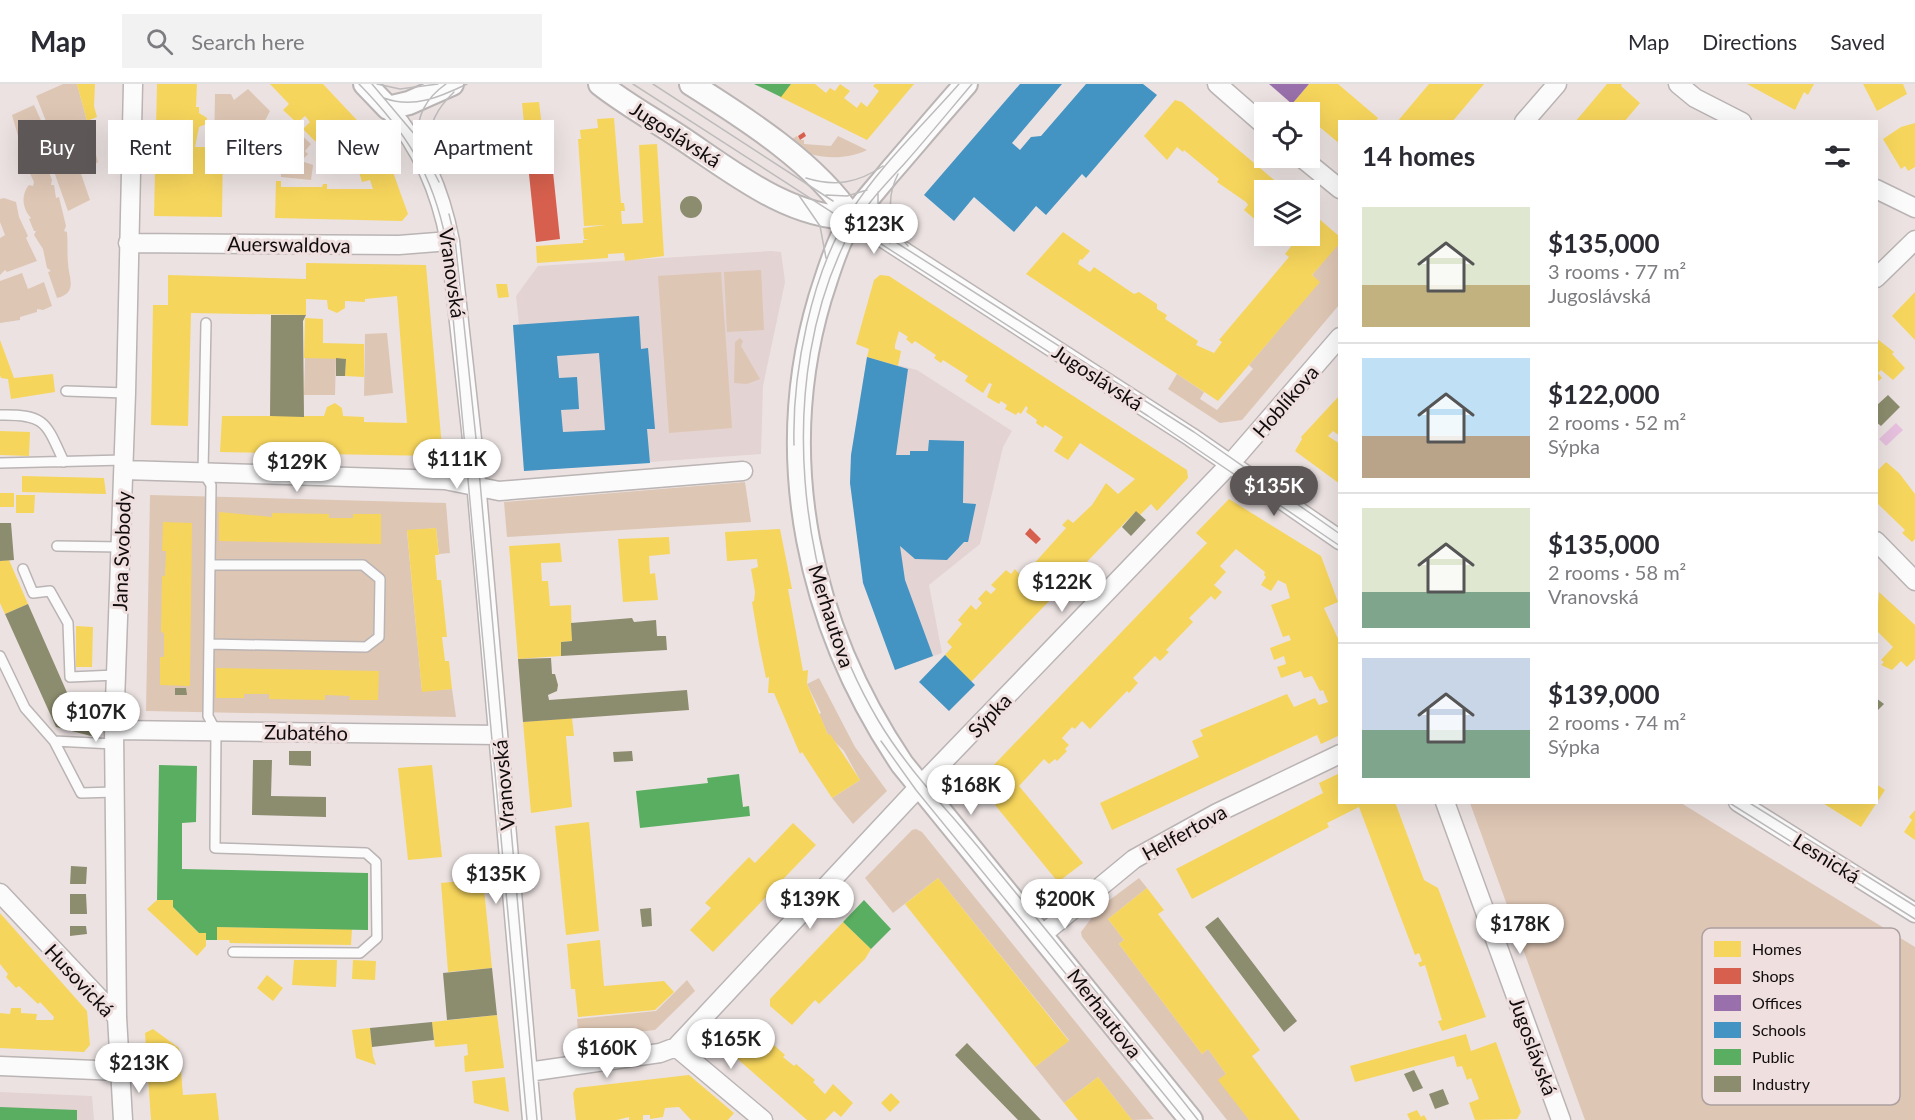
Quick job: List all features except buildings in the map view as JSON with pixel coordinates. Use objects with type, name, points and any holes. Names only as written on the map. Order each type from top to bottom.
[{"type":"street","name":"Jana Svobody","points":[[117,1017],[114,737],[124,465],[133,84]]},
{"type":"street","name":"Vranovská","points":[[365,84],[413,139],[428,168],[443,208],[450,241],[475,486],[532,1120]]},
{"type":"street","points":[[388,108],[409,103],[452,84]]},
{"type":"street","name":"Jugoslávská","points":[[600,84],[768,193],[813,212],[852,218]]},
{"type":"street","name":"Jugoslávská","points":[[691,84],[727,106],[784,150],[822,183],[852,218],[1230,464],[1338,539]]},
{"type":"street","name":"Merhautova","points":[[966,84],[852,218],[830,265],[803,370],[798,438],[802,490],[814,562],[837,645],[874,723],[920,786],[1191,1120]]},
{"type":"street","points":[[1217,84],[1254,116]]},
{"type":"street","points":[[1526,120],[1557,84]]},
{"type":"street","points":[[1678,84],[1695,98],[1738,120]]},
{"type":"street","points":[[1314,168],[1338,187]]},
{"type":"street","points":[[1878,190],[1915,208]]},
{"type":"street","points":[[1878,276],[1915,240]]},
{"type":"street","name":"Auerswaldova","points":[[128,243],[399,245],[450,241]]},
{"type":"street","name":"Hoblíkova","points":[[1230,464],[1338,339]]},
{"type":"street","name":"Sýpka","points":[[676,1047],[920,786],[1230,464]]},
{"type":"street","points":[[124,465],[203,472],[445,480],[505,491],[743,471]]},
{"type":"street","points":[[1878,543],[1915,580]]},
{"type":"street","name":"Zubatého","points":[[114,737],[216,731],[498,735]]},
{"type":"street","name":"Helfertova","points":[[1042,934],[1134,859],[1217,813],[1338,755]]},
{"type":"street","name":"Jugoslávská","points":[[1446,804],[1561,1120]]},
{"type":"street","name":"Lesnická","points":[[1741,804],[1915,913]]},
{"type":"street","name":"Husovická","points":[[0,893],[117,1017],[118,1071],[123,1120]]},
{"type":"street","points":[[528,1072],[660,1053],[676,1047],[763,1120]]},
{"type":"street","points":[[0,1066],[118,1071]]},
{"type":"lane","points":[[206,323],[203,472],[211,485],[208,716],[216,731],[215,848],[366,853],[376,862],[377,938],[360,953],[233,952]]},
{"type":"lane","points":[[66,392],[126,393]]},
{"type":"lane","points":[[0,415],[33,416],[43,422],[64,462]]},
{"type":"lane","points":[[0,464],[64,462],[124,465]]},
{"type":"lane","points":[[57,546],[121,547]]},
{"type":"lane","points":[[209,644],[366,647],[379,638],[380,579],[363,566],[210,565]]},
{"type":"lane","points":[[23,569],[33,593],[50,591],[68,624],[70,677],[116,675]]},
{"type":"lane","points":[[0,656],[25,708],[54,741],[81,793],[115,792]]},
{"type":"lane","points":[[54,741],[114,737]]},
{"type":"shaded area","points":[[63,84],[77,84],[87,120],[46,120],[36,96]]},
{"type":"shaded area","points":[[248,89],[270,111],[265,120],[215,120],[215,94],[231,94],[234,100]]},
{"type":"shaded area","points":[[34,105],[41,120],[18,120],[18,136],[12,115]]},
{"type":"shaded area","points":[[797,136],[800,140],[804,140],[804,144],[831,146],[838,136],[867,150],[847,156],[815,155],[786,142]]},
{"type":"shaded area","points":[[304,138],[311,144],[305,151],[308,154],[304,158]]},
{"type":"shaded area","points":[[304,162],[313,165],[311,180],[281,177],[281,174],[304,174]]},
{"type":"shaded area","points":[[30,174],[50,174],[51,185],[54,185],[56,198],[59,197],[66,226],[64,231],[67,232],[71,284],[64,296],[57,298],[48,272],[51,271],[47,268],[43,249],[34,235],[36,231],[29,219],[31,218],[24,202],[26,189],[29,185],[33,186],[34,182]]},
{"type":"shaded area","points":[[55,174],[81,174],[90,200],[68,211]]},
{"type":"shaded area","points":[[0,199],[16,202],[19,217],[28,236],[26,238],[37,261],[7,272],[5,270],[0,275],[0,238],[5,235],[0,222]]},
{"type":"shaded area","points":[[1338,244],[1338,306],[1242,420],[1220,423],[1168,389],[1177,374],[1204,392],[1200,399],[1217,410],[1253,369],[1249,365],[1319,282],[1312,275]]},
{"type":"shaded area","points":[[781,252],[785,282],[763,386],[761,454],[524,471],[513,325],[519,324],[516,296],[538,266]]},
{"type":"shaded area","points":[[761,270],[764,330],[727,332],[724,272]]},
{"type":"shaded area","points":[[721,272],[732,428],[669,433],[658,276]]},
{"type":"shaded area","points":[[22,273],[28,289],[44,282],[52,306],[43,310],[37,309],[37,312],[20,317],[20,320],[0,323],[0,281]]},
{"type":"shaded area","points":[[387,333],[393,393],[364,396],[365,334]]},
{"type":"shaded area","points":[[740,338],[743,341],[741,346],[760,379],[747,384],[734,383],[735,342]]},
{"type":"shaded area","points":[[867,357],[917,370],[1012,431],[1003,447],[980,544],[929,585],[942,653],[895,670],[850,483],[851,455]]},
{"type":"shaded area","points":[[305,358],[336,358],[335,395],[304,395]]},
{"type":"shaded area","points":[[1896,423],[1903,430],[1886,446],[1879,439]]},
{"type":"shaded area","points":[[745,482],[751,522],[507,537],[504,502]]},
{"type":"shaded area","points":[[150,495],[446,503],[450,553],[439,554],[436,528],[407,531],[422,691],[452,689],[456,717],[146,711]]},
{"type":"shaded area","points":[[819,678],[855,747],[887,791],[853,824],[832,798],[860,780],[844,751],[828,735],[819,714],[821,713],[807,684]]},
{"type":"shaded area","points":[[1470,804],[1683,804],[1884,928],[1702,928],[1702,1105],[1900,1105],[1900,938],[1915,947],[1915,1120],[1585,1120]]},
{"type":"shaded area","points":[[912,830],[922,832],[1154,1119],[1132,1120],[1098,1077],[1064,1103],[1035,1067],[1069,1040],[938,878],[893,913],[865,878]]},
{"type":"shaded area","points":[[1139,878],[1147,888],[1108,919],[1124,940],[1119,944],[1202,1054],[1208,1049],[1226,1074],[1249,1120],[1227,1120],[1082,937],[1081,932],[1099,908]]},
{"type":"shaded area","points":[[687,980],[695,991],[655,1030],[586,1038],[578,1032],[577,1019],[656,1011]]},
{"type":"shaded area","points":[[0,1092],[92,1096],[94,1120],[0,1120]]},
{"type":"tram line","points":[[359,84],[391,119],[415,155],[434,195],[446,241],[527,1120]]},
{"type":"tram line","points":[[372,84],[415,135],[439,182]]},
{"type":"tram line","points":[[377,84],[400,89],[438,84]]},
{"type":"tram line","points":[[420,120],[428,101],[446,84]]},
{"type":"tram line","points":[[384,98],[416,102],[437,97],[467,84]]},
{"type":"tram line","points":[[633,84],[1148,416],[1338,545]]},
{"type":"tram line","points":[[653,84],[833,201]]},
{"type":"tram line","points":[[794,445],[796,387],[807,325],[815,294],[836,238],[874,179],[959,84]]},
{"type":"tram line","points":[[972,84],[861,215],[849,234],[825,291],[810,352],[804,416],[805,480],[813,545],[829,607],[850,666],[890,739],[1198,1120]]},
{"type":"tram line","points":[[434,120],[454,92]]},
{"type":"tram line","points":[[806,178],[817,181],[846,182],[874,172],[883,166]]},
{"type":"tram line","points":[[898,174],[891,193],[891,212],[897,230],[908,246]]},
{"type":"tram line","points":[[826,195],[847,196],[867,190]]},
{"type":"tram line","points":[[878,192],[878,214],[890,243]]},
{"type":"tram line","points":[[798,194],[820,226],[826,258]]},
{"type":"tram line","points":[[449,214],[455,239],[477,448],[537,1120]]},
{"type":"tram line","points":[[886,236],[1194,432],[1338,533]]},
{"type":"tram line","points":[[881,741],[916,790],[1185,1120]]},
{"type":"tram line","points":[[1731,804],[1915,919]]},
{"type":"tram line","points":[[1751,804],[1915,906]]}]
